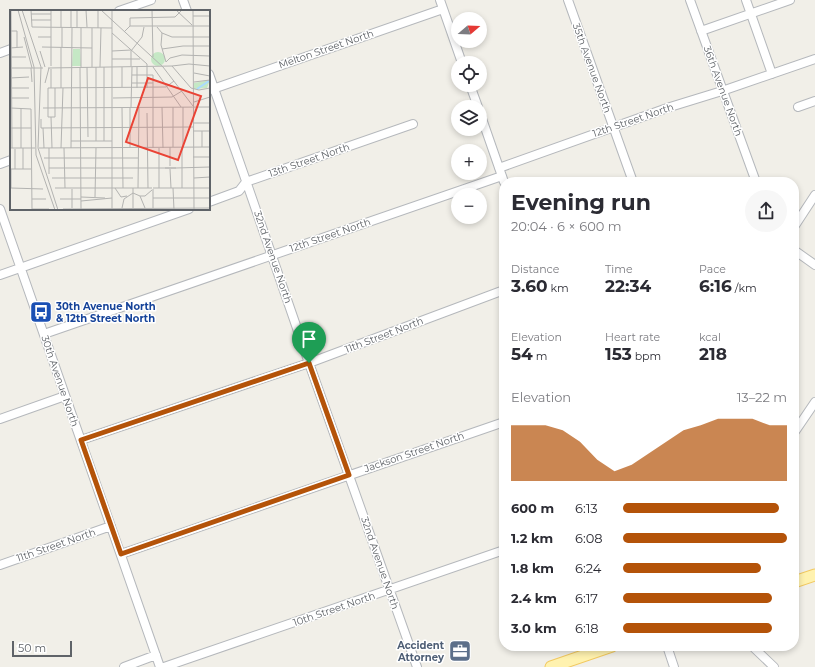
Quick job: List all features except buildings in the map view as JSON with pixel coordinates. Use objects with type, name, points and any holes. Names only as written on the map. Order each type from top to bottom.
[{"type":"main road","points":[[799,580],[815,575]]},
{"type":"main road","points":[[555,666],[598,651]]},
{"type":"street","points":[[122,10],[151,0]]},
{"type":"street","points":[[183,0],[187,10]]},
{"type":"street","points":[[440,0],[460,56]]},
{"type":"street","name":"35th Avenue North","points":[[568,0],[631,177]]},
{"type":"street","name":"36th Avenue North","points":[[690,0],[754,177]]},
{"type":"street","points":[[746,0],[772,74]]},
{"type":"street","points":[[701,31],[790,0]]},
{"type":"street","name":"Melton Street North","points":[[212,89],[443,9]]},
{"type":"street","points":[[0,53],[10,49]]},
{"type":"street","name":"12th Street North","points":[[44,334],[502,175],[613,126],[815,59]]},
{"type":"street","name":"32nd Avenue North","points":[[210,79],[212,89],[417,667]]},
{"type":"street","points":[[798,107],[815,101]]},
{"type":"street","name":"13th Street North","points":[[210,202],[239,191],[246,182],[413,124]]},
{"type":"street","points":[[487,132],[502,175]]},
{"type":"street","points":[[0,164],[10,160]]},
{"type":"street","points":[[799,219],[815,195]]},
{"type":"street","name":"30th Avenue North","points":[[0,209],[160,667]]},
{"type":"street","points":[[0,275],[186,210]]},
{"type":"street","points":[[799,254],[815,265]]},
{"type":"street","name":"11th Street North","points":[[81,440],[309,363],[499,292]]},
{"type":"street","points":[[0,419],[66,396]]},
{"type":"street","points":[[799,426],[815,402]]},
{"type":"street","name":"Jackson Street North","points":[[121,554],[499,424]]},
{"type":"street","name":"11th Street North","points":[[0,565],[111,526]]},
{"type":"street","name":"10th Street North","points":[[164,667],[499,552]]},
{"type":"street","points":[[669,651],[674,667]]},
{"type":"street","points":[[757,651],[774,667]]},
{"type":"street","points":[[124,667],[156,655]]},
{"type":"place","name":"30th Avenue North & 12th Street North","points":[[41,312]]},
{"type":"place","name":"Accident Attorney","points":[[460,651]]},
{"type":"route","points":[[309,363],[349,475],[121,554],[81,440],[309,363]]}]
